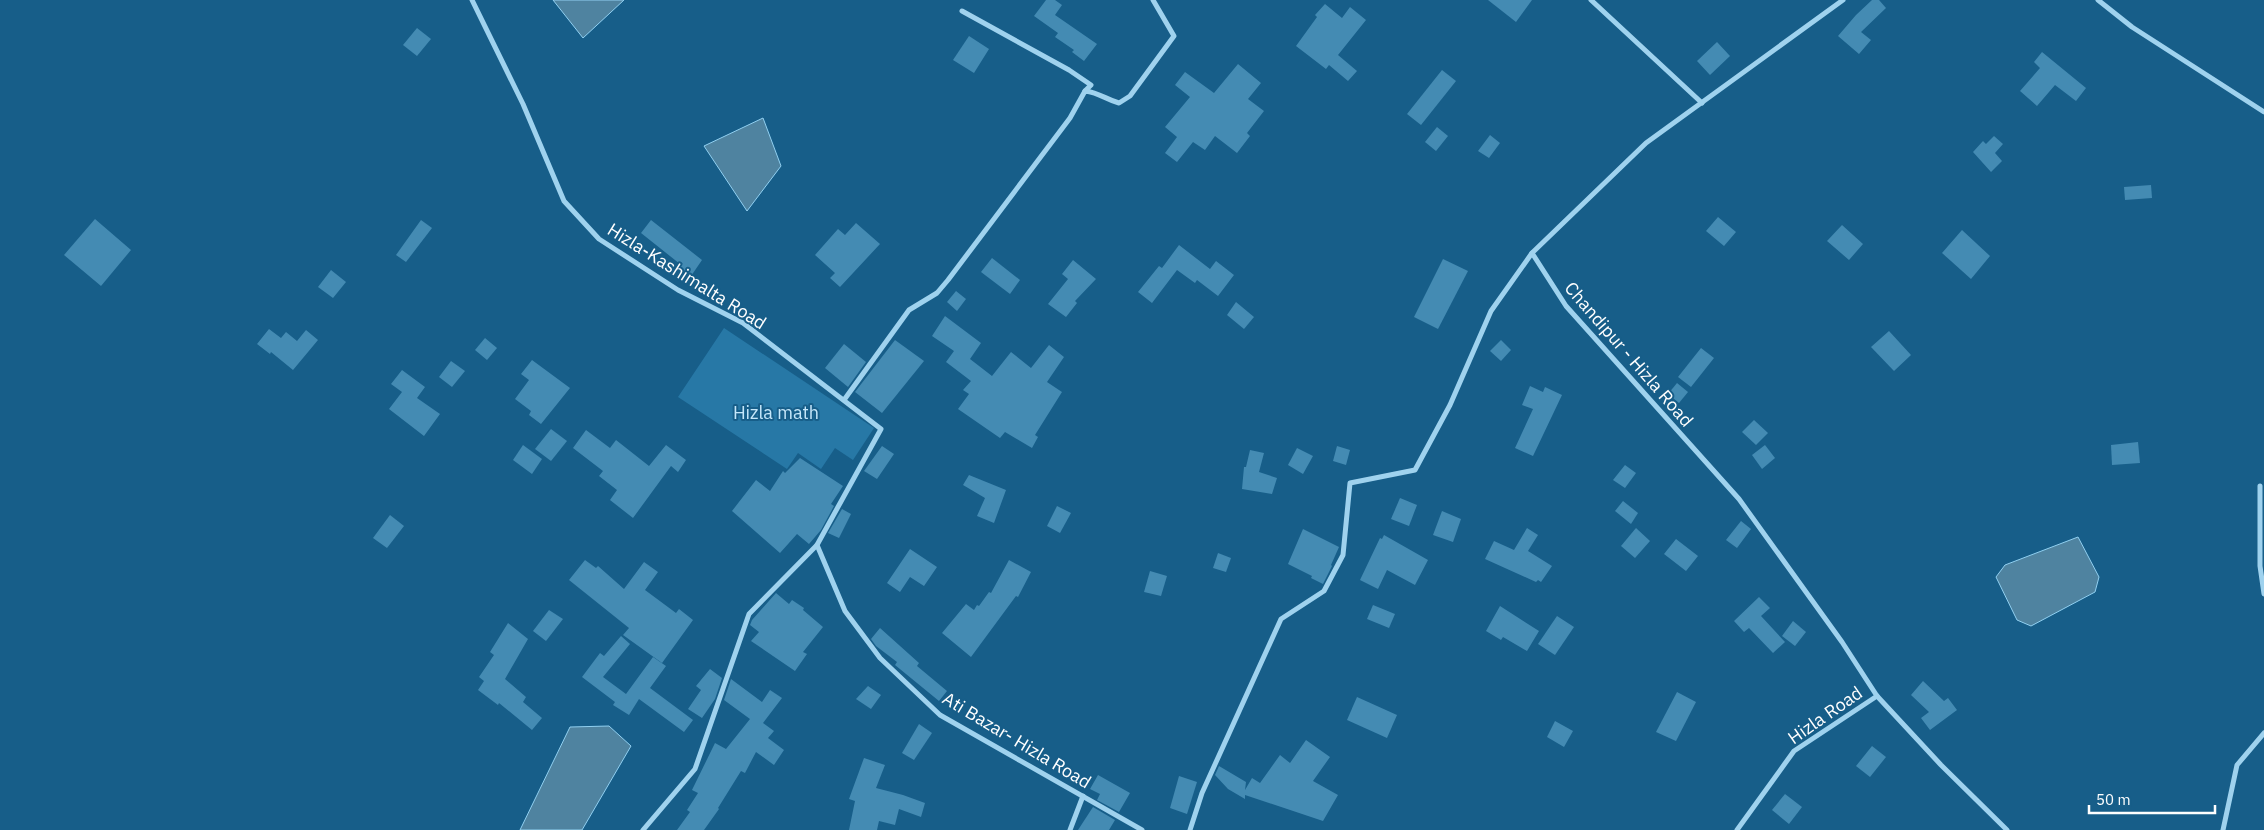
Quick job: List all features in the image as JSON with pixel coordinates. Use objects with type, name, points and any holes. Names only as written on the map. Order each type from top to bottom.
[{"type":"street","name":"Hizla-Kashimalta Road","points":[[472,0],[523,104],[564,201],[599,239],[678,290],[743,323],[882,430],[817,545]]},
{"type":"street","points":[[1085,91],[1098,93],[1108,100],[1118,103],[1130,96],[1174,36],[1153,0]]},
{"type":"street","points":[[1591,0],[1702,103]]},
{"type":"street","points":[[1190,830],[1202,793],[1281,619],[1324,591],[1343,555],[1350,482],[1415,470],[1450,405],[1491,312],[1532,253],[1646,143],[1842,0]]},
{"type":"street","points":[[2098,0],[2132,27],[2264,112]]},
{"type":"street","points":[[844,400],[909,310],[937,293],[948,280],[1070,118],[1085,91],[1091,85],[1069,70],[962,11]]},
{"type":"street","name":"Chandipur - Hizla Road","points":[[1532,253],[1566,306],[1654,407],[1739,499],[1842,642],[1877,696],[1941,765],[2007,830]]},
{"type":"street","points":[[2260,486],[2260,566],[2264,594]]},
{"type":"street","points":[[643,830],[695,769],[749,614],[817,545]]},
{"type":"street","name":"Ati Bazar- Hizla Road","points":[[817,545],[845,611],[880,658],[940,715],[1142,830]]},
{"type":"street","name":"Hizla Road","points":[[1737,830],[1794,751],[1877,696]]},
{"type":"street","points":[[2223,830],[2237,765],[2264,733]]},
{"type":"street","points":[[1070,830],[1084,796]]},
{"type":"green space","name":"Hizla math","points":[[724,328],[874,428],[853,460],[835,448],[821,469],[798,453],[787,469],[678,397]]},
{"type":"shaded area","points":[[553,0],[624,0],[583,38]]},
{"type":"shaded area","points":[[763,118],[781,166],[747,211],[704,146]]},
{"type":"shaded area","points":[[2078,537],[2099,577],[2095,592],[2031,626],[2017,620],[1996,577],[2005,565]]},
{"type":"shaded area","points":[[609,726],[631,746],[582,830],[520,830],[570,727]]},
{"type":"building","points":[[1046,0],[1055,0],[1062,5],[1055,15],[1097,44],[1084,61],[1072,52],[1074,50],[1055,37],[1058,33],[1034,16]]},
{"type":"building","points":[[1488,0],[1532,0],[1516,22]]},
{"type":"building","points":[[1872,0],[1879,0],[1886,8],[1861,32],[1871,40],[1859,54],[1838,36]]},
{"type":"building","points":[[1325,4],[1342,18],[1350,7],[1366,20],[1338,55],[1357,71],[1348,81],[1329,65],[1326,69],[1296,46],[1317,17],[1315,15]]},
{"type":"building","points":[[417,28],[431,39],[417,56],[403,45]]},
{"type":"building","points":[[969,36],[989,49],[974,73],[953,60]]},
{"type":"building","points":[[1717,42],[1730,56],[1710,75],[1697,61]]},
{"type":"building","points":[[2042,52],[2086,88],[2076,101],[2055,85],[2037,106],[2020,91],[2040,68],[2034,62]]},
{"type":"building","points":[[1238,64],[1261,83],[1248,99],[1264,111],[1247,133],[1250,136],[1237,153],[1215,136],[1205,150],[1193,142],[1177,162],[1165,153],[1177,137],[1165,127],[1190,97],[1175,85],[1185,72],[1214,93]]},
{"type":"building","points":[[1442,70],[1456,81],[1421,125],[1407,114]]},
{"type":"building","points":[[1437,127],[1448,136],[1436,151],[1425,142]]},
{"type":"building","points":[[1490,135],[1500,143],[1489,158],[1478,151]]},
{"type":"building","points":[[1994,136],[2003,144],[1995,153],[2002,161],[1991,172],[1973,152],[1983,141],[1986,144]]},
{"type":"building","points":[[2151,185],[2152,198],[2125,200],[2124,187]]},
{"type":"building","points":[[1718,217],[1736,232],[1724,246],[1706,231]]},
{"type":"building","points":[[95,219],[131,250],[101,286],[64,255]]},
{"type":"building","points":[[421,220],[432,228],[406,262],[396,255]]},
{"type":"building","points":[[651,220],[702,260],[689,279],[676,269],[680,264],[641,233]]},
{"type":"building","points":[[856,223],[880,244],[840,287],[830,278],[835,273],[815,255],[838,229],[845,235]]},
{"type":"building","points":[[1842,225],[1863,244],[1849,260],[1827,241]]},
{"type":"building","points":[[1962,230],[1990,256],[1971,279],[1942,253]]},
{"type":"building","points":[[1179,245],[1210,269],[1216,261],[1234,275],[1218,296],[1197,280],[1195,283],[1177,270],[1152,303],[1138,292],[1159,266],[1162,268]]},
{"type":"building","points":[[992,258],[1020,280],[1010,294],[981,272]]},
{"type":"building","points":[[1443,259],[1468,271],[1438,329],[1414,317]]},
{"type":"building","points":[[1073,260],[1096,279],[1075,301],[1077,303],[1066,317],[1048,304],[1068,279],[1062,274]]},
{"type":"building","points":[[331,270],[346,282],[333,298],[318,287]]},
{"type":"building","points":[[956,291],[966,299],[957,311],[947,302]]},
{"type":"building","points":[[1236,302],[1254,317],[1244,329],[1227,315]]},
{"type":"building","points":[[945,316],[981,343],[970,359],[992,376],[1011,352],[1031,368],[1049,345],[1064,357],[1047,382],[1062,392],[1035,435],[1038,437],[1032,448],[1005,432],[1000,438],[958,409],[969,394],[963,390],[971,381],[946,362],[954,351],[932,336]]},
{"type":"building","points":[[269,329],[281,338],[286,332],[297,341],[306,330],[318,340],[293,370],[271,352],[270,354],[257,344]]},
{"type":"building","points":[[1889,331],[1911,355],[1894,371],[1871,347]]},
{"type":"building","points":[[485,338],[497,348],[487,360],[475,350]]},
{"type":"building","points":[[895,340],[924,361],[882,413],[855,392]]},
{"type":"building","points":[[1501,340],[1511,350],[1501,361],[1490,351]]},
{"type":"building","points":[[844,344],[866,362],[848,387],[825,368]]},
{"type":"building","points":[[1701,348],[1714,358],[1691,387],[1678,377]]},
{"type":"building","points":[[532,360],[570,388],[541,424],[529,415],[531,411],[515,399],[529,380],[521,374]]},
{"type":"building","points":[[451,361],[465,371],[452,387],[439,377]]},
{"type":"building","points":[[402,370],[425,387],[417,398],[440,414],[424,436],[389,409],[402,392],[391,384]]},
{"type":"building","points":[[1677,383],[1688,392],[1679,403],[1668,394]]},
{"type":"building","points":[[1530,386],[1543,392],[1545,387],[1562,395],[1533,456],[1515,448],[1533,409],[1522,405]]},
{"type":"building","points":[[1754,420],[1768,433],[1756,445],[1742,432]]},
{"type":"building","points":[[551,429],[567,441],[551,461],[535,449]]},
{"type":"building","points":[[586,430],[610,448],[616,440],[649,466],[666,445],[686,460],[678,472],[671,466],[633,518],[610,500],[617,490],[599,476],[603,471],[573,448]]},
{"type":"building","points":[[2138,442],[2140,463],[2112,465],[2111,445]]},
{"type":"building","points":[[523,445],[542,459],[532,474],[513,460]]},
{"type":"building","points":[[1765,445],[1775,458],[1762,469],[1752,455]]},
{"type":"building","points":[[882,446],[894,454],[877,479],[864,471]]},
{"type":"building","points":[[1337,446],[1350,450],[1346,465],[1333,461]]},
{"type":"building","points":[[1297,448],[1313,456],[1303,474],[1288,465]]},
{"type":"building","points":[[1250,450],[1264,453],[1259,472],[1277,478],[1272,494],[1242,489],[1244,467],[1246,467]]},
{"type":"building","points":[[800,458],[843,486],[831,504],[834,506],[821,530],[809,544],[797,534],[780,553],[732,511],[756,480],[770,491],[783,471],[785,473]]},
{"type":"building","points":[[1625,465],[1636,473],[1625,488],[1613,480]]},
{"type":"building","points":[[969,475],[1006,490],[994,523],[977,516],[985,498],[963,485]]},
{"type":"building","points":[[1400,498],[1417,505],[1409,526],[1391,519]]},
{"type":"building","points":[[1623,501],[1638,513],[1631,524],[1615,511]]},
{"type":"building","points":[[1057,506],[1071,513],[1060,533],[1047,526]]},
{"type":"building","points":[[842,509],[851,514],[839,538],[828,533]]},
{"type":"building","points":[[1442,511],[1461,519],[1453,542],[1433,535]]},
{"type":"building","points":[[390,515],[404,526],[387,548],[373,538]]},
{"type":"building","points":[[1741,521],[1751,529],[1737,548],[1726,540]]},
{"type":"building","points":[[1527,528],[1538,535],[1528,551],[1552,566],[1541,582],[1538,580],[1536,582],[1485,559],[1494,541],[1514,550]]},
{"type":"building","points":[[1636,528],[1650,541],[1635,558],[1621,546]]},
{"type":"building","points":[[1303,529],[1339,547],[1323,584],[1288,564]]},
{"type":"building","points":[[1384,535],[1428,560],[1415,585],[1387,570],[1378,589],[1360,580],[1380,538],[1382,539]]},
{"type":"building","points":[[1676,539],[1698,556],[1686,571],[1664,554]]},
{"type":"building","points":[[910,549],[937,567],[924,586],[910,577],[900,592],[887,583]]},
{"type":"building","points":[[1218,553],[1231,558],[1226,572],[1213,568]]},
{"type":"building","points":[[585,560],[596,568],[598,566],[624,589],[644,562],[658,572],[645,590],[676,613],[679,609],[693,620],[662,663],[623,635],[629,628],[569,580]]},
{"type":"building","points":[[1009,560],[1031,572],[1018,597],[1016,596],[971,657],[942,633],[966,604],[974,610],[989,592],[991,593]]},
{"type":"building","points":[[1150,571],[1167,576],[1161,596],[1144,592]]},
{"type":"building","points":[[776,593],[789,604],[792,600],[804,608],[803,610],[823,627],[803,652],[807,654],[795,671],[751,641],[759,632],[750,625],[752,620]]},
{"type":"building","points":[[1759,597],[1770,608],[1761,616],[1785,642],[1773,653],[1749,628],[1744,632],[1734,621]]},
{"type":"building","points":[[1373,605],[1395,614],[1389,628],[1367,619]]},
{"type":"building","points":[[1500,606],[1539,631],[1527,651],[1503,637],[1501,640],[1486,631]]},
{"type":"building","points":[[549,610],[563,619],[546,641],[533,631]]},
{"type":"building","points":[[1557,616],[1574,627],[1555,655],[1538,644]]},
{"type":"building","points":[[1793,621],[1806,632],[1795,646],[1782,636]]},
{"type":"building","points":[[508,623],[528,639],[505,679],[526,697],[523,702],[542,718],[532,730],[499,703],[498,705],[478,690],[484,681],[479,677],[494,655],[490,652]]},
{"type":"building","points":[[880,628],[919,663],[917,666],[947,691],[939,701],[895,665],[897,662],[876,646],[871,639]]},
{"type":"building","points":[[621,636],[630,644],[603,677],[626,694],[653,657],[666,666],[650,688],[693,720],[684,732],[639,699],[629,715],[613,705],[615,702],[582,677],[600,653],[604,656]]},
{"type":"building","points":[[710,669],[722,678],[715,699],[702,718],[688,709],[701,690],[696,686]]},
{"type":"building","points":[[731,679],[762,702],[770,690],[782,698],[763,723],[774,731],[768,738],[784,750],[774,765],[756,752],[745,773],[741,771],[719,809],[704,830],[677,830],[690,812],[687,810],[698,793],[692,790],[715,743],[726,749],[750,719],[724,700]]},
{"type":"building","points":[[1923,681],[1944,701],[1948,698],[1957,710],[1930,730],[1921,718],[1929,712],[1911,695]]},
{"type":"building","points":[[868,686],[881,695],[871,709],[856,699]]},
{"type":"building","points":[[1677,692],[1696,702],[1676,741],[1656,732]]},
{"type":"building","points":[[1357,697],[1397,715],[1387,738],[1347,720]]},
{"type":"building","points":[[1555,721],[1573,731],[1564,747],[1547,737]]},
{"type":"building","points":[[919,724],[932,733],[914,760],[902,753]]},
{"type":"building","points":[[1306,740],[1330,757],[1313,781],[1338,795],[1323,821],[1245,795],[1245,799],[1228,789],[1215,775],[1219,766],[1246,782],[1245,790],[1252,778],[1260,783],[1280,755],[1290,763]]},
{"type":"building","points":[[1872,746],[1886,757],[1870,777],[1856,766]]},
{"type":"building","points":[[864,758],[885,765],[876,788],[925,803],[921,817],[899,809],[895,825],[879,821],[877,830],[849,830],[855,801],[849,799]]},
{"type":"building","points":[[1098,775],[1130,793],[1119,812],[1097,800],[1100,794],[1090,789]]},
{"type":"building","points":[[1179,776],[1197,782],[1187,814],[1170,808]]},
{"type":"building","points":[[1785,794],[1802,807],[1789,824],[1772,810]]},
{"type":"building","points":[[1093,807],[1115,820],[1109,830],[1078,830]]}]
